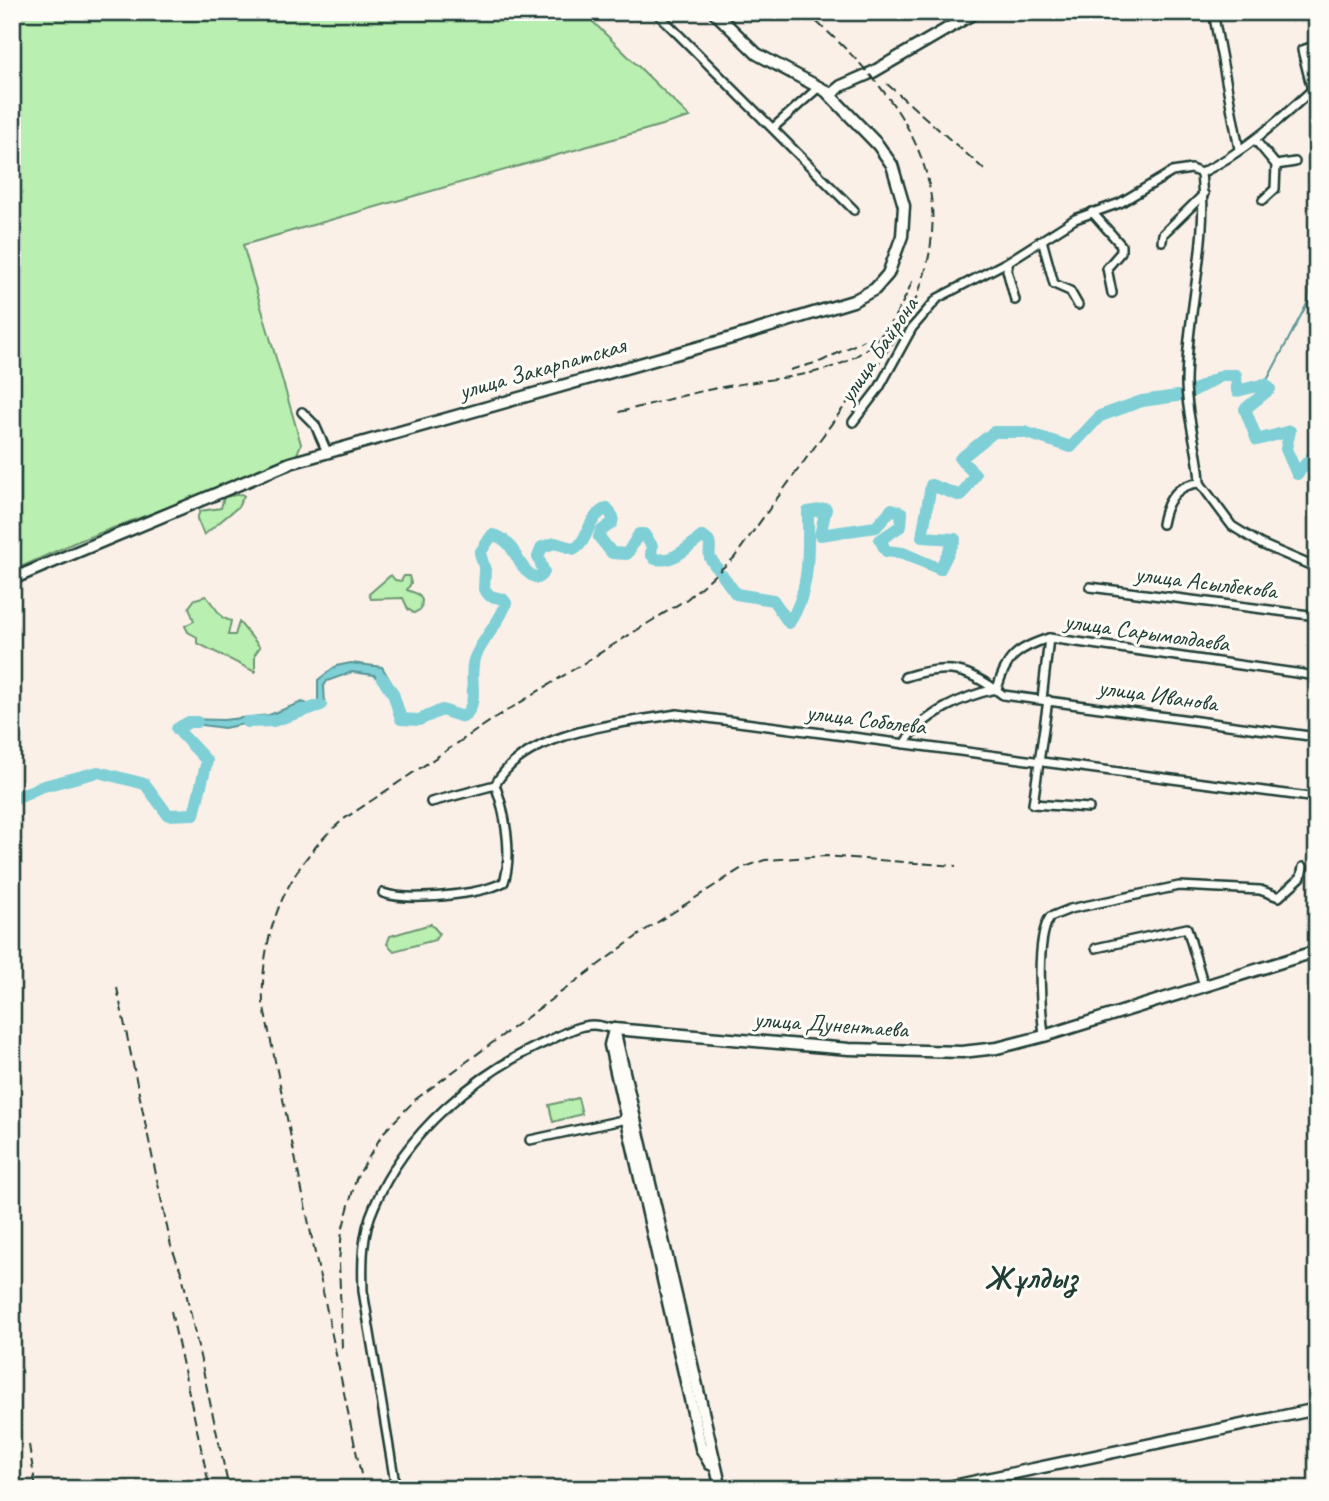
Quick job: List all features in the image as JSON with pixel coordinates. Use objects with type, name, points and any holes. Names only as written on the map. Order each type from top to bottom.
[{"type":"street","points":[[656,12],[854,210]]},
{"type":"street","name":"улица Закарпатская","points":[[12,579],[214,494],[327,452],[735,337],[853,301],[874,289],[888,274],[898,249],[904,219],[901,191],[885,154],[830,95],[757,54],[714,12]]},
{"type":"street","points":[[830,95],[841,86],[873,72],[976,12]]},
{"type":"street","points":[[1213,12],[1239,149]]},
{"type":"street","points":[[1312,90],[1302,50],[1317,45]]},
{"type":"street","name":"улица Байрона","points":[[853,422],[879,388],[912,328],[928,307],[948,292],[1009,261],[1092,212],[1120,203],[1179,169],[1201,173],[1256,141],[1317,83]]},
{"type":"street","points":[[773,128],[819,87]]},
{"type":"street","points":[[1256,141],[1276,165],[1275,189],[1264,200]]},
{"type":"street","points":[[1276,165],[1295,162]]},
{"type":"street","points":[[1201,173],[1205,208],[1189,313],[1186,385],[1200,483],[1232,526],[1261,544],[1317,568]]},
{"type":"street","points":[[1161,241],[1163,234],[1204,194]]},
{"type":"street","points":[[1092,212],[1121,245],[1121,252],[1107,268],[1112,293]]},
{"type":"street","points":[[1042,240],[1054,284],[1070,291],[1078,305]]},
{"type":"street","points":[[1009,261],[1007,270],[1015,300]]},
{"type":"street","points":[[302,412],[315,425],[327,452]]},
{"type":"street","points":[[1162,524],[1164,515],[1181,487],[1185,484],[1200,483]]},
{"type":"street","name":"улица Асылбекова","points":[[1090,587],[1317,616]]},
{"type":"street","points":[[1049,638],[1033,804],[1089,808]]},
{"type":"street","name":"улица Сарымолдаева","points":[[997,689],[1000,673],[1010,659],[1031,643],[1049,638],[1317,676]]},
{"type":"street","points":[[905,677],[938,668],[970,671],[986,685],[997,689]]},
{"type":"street","points":[[904,744],[924,722],[965,698],[997,689]]},
{"type":"street","name":"улица Иванова","points":[[997,689],[1003,695],[1317,737]]},
{"type":"street","name":"улица Соболева","points":[[495,785],[502,772],[518,758],[583,729],[677,714],[1317,798]]},
{"type":"street","points":[[383,893],[399,899],[484,890],[505,882],[508,859],[501,802],[495,785],[431,802]]},
{"type":"street","points":[[1044,1036],[1041,1013],[1043,930],[1050,917],[1070,909],[1179,886],[1259,890],[1279,897],[1301,877],[1303,867]]},
{"type":"street","points":[[1096,948],[1187,928],[1204,986]]},
{"type":"street","name":"улица Дунентаева","points":[[614,1029],[849,1049],[962,1052],[997,1048],[1044,1036],[1317,951]]},
{"type":"street","points":[[396,1489],[363,1291],[364,1250],[374,1206],[405,1152],[435,1120],[485,1075],[574,1029],[592,1025],[614,1029]]},
{"type":"street","points":[[614,1029],[610,1045],[701,1448],[718,1477]]},
{"type":"street","points":[[614,1029],[721,1489]]},
{"type":"street","points":[[530,1140],[627,1119]]},
{"type":"street","points":[[939,1489],[1317,1409]]},
{"type":"green space","points":[[12,12],[583,12],[690,117],[243,245],[301,444],[295,459],[76,542],[12,571]]},
{"type":"green space","points":[[244,496],[238,507],[204,535],[197,519],[200,511],[221,508],[224,497]]},
{"type":"green space","points":[[391,575],[395,580],[401,581],[404,576],[409,576],[411,583],[407,590],[418,594],[422,600],[421,609],[414,613],[408,609],[403,598],[371,599],[369,594]]},
{"type":"green space","points":[[206,596],[223,618],[231,621],[228,635],[235,635],[239,622],[260,647],[255,654],[255,672],[197,643],[197,637],[188,632],[185,626],[194,621],[189,607],[195,599]]},
{"type":"green space","points":[[431,924],[439,933],[435,940],[394,951],[387,944],[390,936]]},
{"type":"green space","points":[[578,1098],[582,1114],[553,1122],[549,1105]]},
{"type":"water","points":[[351,663],[382,667],[395,689],[389,692],[374,675],[352,672],[327,681],[324,686],[325,704],[321,709],[293,711],[279,717],[224,728],[195,724],[186,729],[179,722],[185,719],[223,720],[269,715],[302,702],[314,706],[318,702],[318,680],[336,666]]},
{"type":"waterway","points":[[1265,384],[1308,302],[1317,230]]},
{"type":"waterway","points":[[1191,392],[1223,375],[1236,375],[1237,391],[1265,384],[1270,389],[1245,409],[1257,440],[1290,431],[1286,449],[1297,474],[1317,451]]},
{"type":"waterway","points":[[723,576],[736,594],[773,600],[789,623],[805,584],[808,512],[826,509],[820,535],[876,527],[892,509],[902,513],[901,526],[880,540],[886,551],[903,553],[940,569],[955,539],[922,537],[931,485],[961,496],[975,474],[960,459],[994,432],[1024,432],[1071,447],[1100,416],[1142,401],[1177,396]]},
{"type":"waterway","points":[[382,678],[393,693],[401,719],[419,720],[442,710],[463,717],[468,711],[473,698],[474,660],[506,603],[503,599],[490,596],[484,589],[485,570],[480,553],[492,535],[507,543],[530,575],[538,578],[544,572],[538,557],[542,547],[555,543],[575,549],[580,545],[595,517],[607,508],[613,517],[612,523],[601,531],[599,537],[612,553],[627,554],[639,534],[644,534],[652,546],[651,554],[655,559],[662,560],[681,553],[703,536],[708,541],[710,558],[717,568]]},
{"type":"waterway","points":[[247,722],[273,721],[321,705]]},
{"type":"waterway","points":[[12,800],[40,787],[98,772],[145,784],[168,815],[194,814],[207,761],[177,729],[189,722],[197,722]]},
{"type":"railway","points":[[364,1489],[263,1003],[263,976],[273,925],[281,901],[307,857],[344,819],[492,720],[687,599],[734,558],[902,328],[926,269],[932,225],[929,184],[916,146],[897,110],[871,76],[840,43],[805,12]]},
{"type":"railway","points":[[887,84],[987,172]]},
{"type":"railway","points":[[619,412],[710,389],[813,373],[837,365],[859,354],[879,337],[897,313],[913,279]]},
{"type":"railway","points":[[790,370],[822,361],[864,340]]},
{"type":"railway","points":[[342,1348],[339,1261],[342,1231],[356,1179],[383,1133],[416,1099],[647,929],[742,868],[765,860],[825,856],[956,866]]},
{"type":"railway","points":[[117,988],[171,1246],[182,1274],[229,1489]]},
{"type":"railway","points":[[171,1311],[210,1489]]},
{"type":"railway","points":[[29,1445],[36,1489]]},
{"type":"district","name":"Жұлдыз","points":[[1031,1277]]}]
